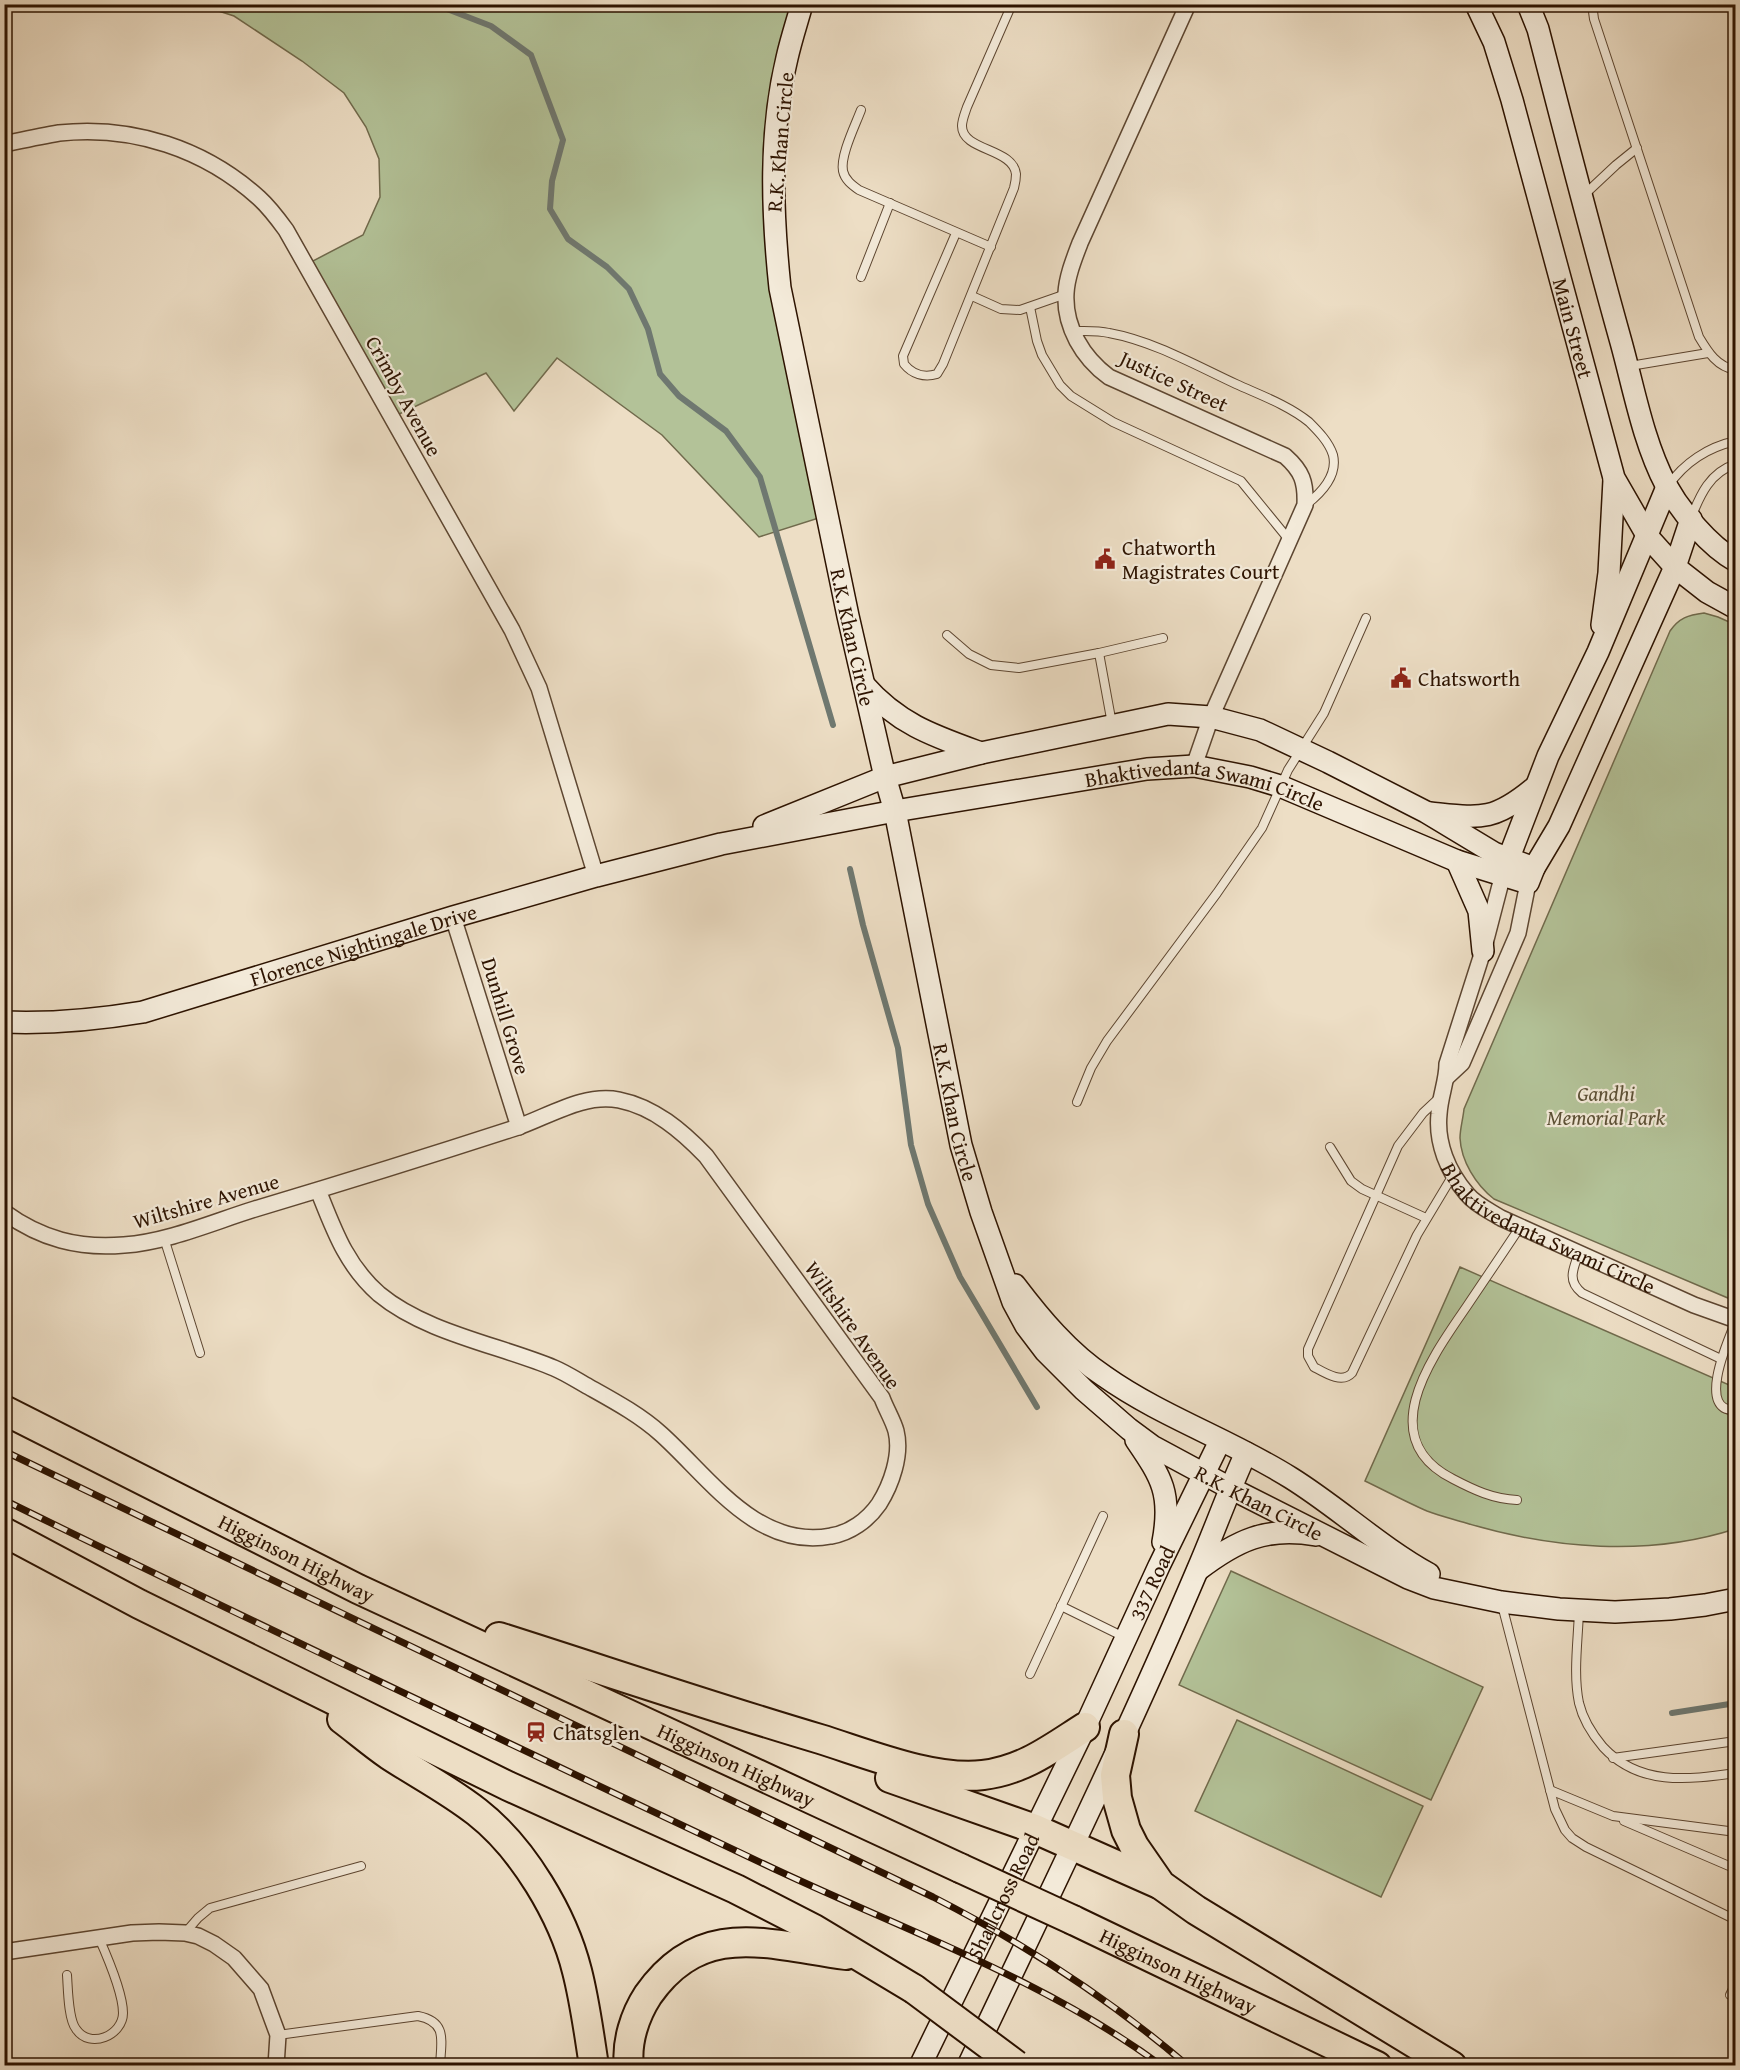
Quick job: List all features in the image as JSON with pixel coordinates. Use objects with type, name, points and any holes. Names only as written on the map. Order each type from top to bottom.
[{"type":"highway","name":"Higginson Highway","points":[[4,1410],[358,1589],[1073,1920],[1377,2066]]},
{"type":"highway","points":[[4,1532],[139,1604],[508,1786],[736,1889],[814,1929],[914,1989],[1017,2065]]},
{"type":"highway","points":[[358,1589],[717,1708],[899,1764],[947,1775],[981,1775],[1005,1771],[1031,1761],[1085,1727]]},
{"type":"highway","points":[[290,1679],[387,1754],[470,1806],[500,1833],[516,1852],[549,1903],[577,1969],[594,2066]]},
{"type":"highway","points":[[717,1708],[790,1743],[1035,1828],[1161,1885],[1196,1910],[1452,2066]]},
{"type":"highway","points":[[1124,1734],[1115,1775],[1121,1816],[1134,1846],[1161,1885]]},
{"type":"highway","points":[[629,2066],[631,2036],[636,2018],[645,2000],[670,1969],[692,1954],[710,1946],[760,1942],[860,1957]]},
{"type":"street","name":"R.K. Khan Circle","points":[[802,4],[787,60],[777,119],[773,178],[774,233],[780,288],[795,368],[864,685],[895,811],[961,1145],[1012,1302],[1026,1326],[1045,1351],[1084,1390],[1152,1446],[1408,1578],[1434,1588],[1459,1591],[1502,1602],[1615,1612],[1670,1609],[1736,1599]]},
{"type":"street","name":"Justice Street","points":[[1188,4],[1080,243],[1070,270],[1066,294],[1072,331],[1096,368],[1109,377],[1285,456],[1296,466],[1306,490],[1305,505],[1211,717],[1194,766]]},
{"type":"street","name":"Main Street","points":[[1476,4],[1494,42],[1512,100],[1614,478],[1648,537],[1675,567],[1707,592],[1736,608]]},
{"type":"street","name":"Main Street","points":[[1528,4],[1538,29],[1581,198],[1647,437],[1667,487],[1711,543],[1736,561]]},
{"type":"street","name":"Crimby Avenue","points":[[4,144],[60,133],[101,132],[142,136],[199,155],[232,175],[261,200],[286,230],[516,640],[539,688],[596,876]]},
{"type":"street","points":[[1598,652],[1609,573],[1614,478]]},
{"type":"street","name":"Bhaktivedanta Swami Circle","points":[[1667,487],[1598,652],[1548,756],[1505,866],[1483,951],[1447,1064],[1438,1131],[1444,1157],[1467,1195],[1482,1207],[1694,1305],[1736,1321]]},
{"type":"street","name":"Bhaktivedanta Swami Circle","points":[[1447,1077],[1462,1063],[1518,933],[1531,876],[1559,826],[1675,567],[1690,519]]},
{"type":"street","points":[[864,685],[880,704],[920,729],[981,753]]},
{"type":"street","name":"Bhaktivedanta Swami Circle","points":[[885,777],[981,753],[1168,714],[1211,717],[1260,730],[1300,749],[1426,813],[1464,836],[1505,866]]},
{"type":"street","name":"Bhaktivedanta Swami Circle","points":[[895,811],[1147,769],[1194,766],[1250,777],[1280,786],[1457,861],[1505,866]]},
{"type":"street","name":"Florence Nightingale Drive","points":[[721,844],[885,777]]},
{"type":"street","points":[[1426,813],[1482,817],[1513,805],[1537,786]]},
{"type":"street","name":"Florence Nightingale Drive","points":[[4,1022],[94,1020],[143,1012],[453,917],[596,876],[721,844],[895,811]]},
{"type":"street","points":[[1457,861],[1467,879],[1479,911],[1483,951]]},
{"type":"street","points":[[1505,866],[1531,876]]},
{"type":"street","name":"Dunhill Grove","points":[[453,917],[519,1127]]},
{"type":"street","name":"Wiltshire Avenue","points":[[4,1212],[44,1236],[81,1245],[124,1245],[164,1238],[519,1127],[588,1100],[619,1100],[651,1111],[682,1131],[706,1155],[882,1398],[896,1432],[897,1455],[891,1479],[883,1497],[873,1513],[857,1526],[840,1535],[819,1539],[798,1538],[778,1533],[755,1522],[638,1415],[554,1368],[462,1336],[411,1314],[381,1295],[356,1271],[336,1237],[318,1190]]},
{"type":"street","name":"R.K. Khan Circle","points":[[999,1263],[1032,1307],[1086,1363],[1128,1392],[1290,1477],[1414,1566],[1459,1591]]},
{"type":"street","points":[[1129,1429],[1164,1486],[1167,1522],[1159,1566]]},
{"type":"street","name":"337 Road","points":[[1085,1727],[1159,1566],[1220,1441]]},
{"type":"street","name":"337 Road","points":[[1124,1734],[1198,1570],[1246,1454]]},
{"type":"street","points":[[1198,1570],[1224,1550],[1247,1538],[1290,1533],[1328,1537]]},
{"type":"street","name":"Shallcross Road","points":[[920,2066],[1085,1727]]},
{"type":"street","name":"Shallcross Road","points":[[968,2066],[1124,1734]]},
{"type":"street","points":[[4,1952],[99,1937],[159,1932],[185,1933],[214,1944],[234,1958],[261,1989],[278,2035],[276,2066]]},
{"type":"lane","points":[[956,233],[903,356],[904,364],[908,369],[928,377],[937,374],[944,364],[1014,188],[1016,175],[1013,165],[1005,158],[969,140],[963,133],[962,125],[967,107],[1012,4]]},
{"type":"lane","points":[[1592,4],[1594,19],[1699,337],[1708,353],[1719,363],[1736,370]]},
{"type":"lane","points":[[861,110],[844,156],[843,171],[848,182],[859,190],[991,247]]},
{"type":"lane","points":[[1581,198],[1637,148]]},
{"type":"lane","points":[[861,277],[890,203]]},
{"type":"lane","points":[[972,296],[1001,309],[1020,310],[1066,294]]},
{"type":"lane","points":[[1030,307],[1036,341],[1042,355],[1060,385],[1071,396],[1113,422],[1241,481],[1290,541]]},
{"type":"lane","points":[[1072,331],[1108,332],[1147,344],[1284,406],[1308,422],[1322,435],[1329,446],[1333,456],[1333,467],[1326,486],[1305,505]]},
{"type":"lane","points":[[1628,366],[1708,353]]},
{"type":"lane","points":[[1667,487],[1680,470],[1689,463],[1714,448],[1736,441]]},
{"type":"lane","points":[[1690,519],[1699,498],[1710,481],[1719,472],[1736,464]]},
{"type":"lane","points":[[1077,1102],[1091,1068],[1107,1041],[1262,828],[1280,786],[1300,749],[1324,713],[1366,618]]},
{"type":"lane","points":[[947,635],[969,654],[991,665],[1019,668],[1163,638]]},
{"type":"lane","points":[[1099,653],[1112,725]]},
{"type":"lane","points":[[1441,1096],[1423,1113],[1398,1146],[1308,1349],[1310,1363],[1314,1367],[1342,1378],[1352,1373],[1426,1218],[1454,1174]]},
{"type":"lane","points":[[1330,1147],[1352,1180],[1362,1189],[1375,1197],[1426,1218]]},
{"type":"lane","points":[[1517,1500],[1488,1496],[1448,1477],[1423,1457],[1417,1448],[1412,1432],[1416,1400],[1425,1370],[1521,1227]]},
{"type":"lane","points":[[164,1238],[200,1353]]},
{"type":"lane","points":[[1579,1253],[1572,1276],[1576,1288],[1582,1293],[1721,1359]]},
{"type":"lane","points":[[1736,1321],[1721,1359],[1716,1382],[1718,1401],[1727,1410],[1734,1411],[1736,1426]]},
{"type":"lane","points":[[1030,1674],[1103,1516]]},
{"type":"lane","points":[[1502,1602],[1555,1809],[1565,1830],[1572,1838],[1602,1856],[1736,1920]]},
{"type":"lane","points":[[1061,1606],[1126,1638]]},
{"type":"lane","points":[[1579,1610],[1577,1676],[1579,1702],[1584,1719],[1594,1737],[1614,1758],[1640,1773],[1667,1779],[1736,1773]]},
{"type":"lane","points":[[1614,1758],[1736,1741]]},
{"type":"lane","points":[[1550,1790],[1736,1869]]},
{"type":"lane","points":[[1613,1816],[1736,1832]]},
{"type":"lane","points":[[185,1933],[210,1908],[361,1866]]},
{"type":"lane","points":[[66,1975],[72,2019],[76,2029],[84,2036],[93,2039],[104,2037],[116,2030],[122,2022],[123,2011],[99,1937]]},
{"type":"lane","points":[[1730,1995],[1736,1983]]},
{"type":"lane","points":[[278,2035],[418,2016],[430,2018],[438,2024],[441,2034],[440,2066]]},
{"type":"green space","points":[[200,5],[799,5],[771,176],[825,516],[759,537],[662,435],[557,358],[514,411],[486,373],[395,416],[309,263],[363,235],[380,197],[379,159],[366,127],[344,93],[302,61],[234,16]]},
{"type":"green space","name":"Gandhi Memorial Park","points":[[1704,613],[1736,625],[1735,1301],[1494,1199],[1481,1187],[1466,1164],[1460,1138],[1464,1109],[1670,631],[1684,618]]},
{"type":"green space","points":[[1460,1267],[1729,1385],[1735,1382],[1735,1529],[1668,1544],[1600,1546],[1566,1544],[1499,1532],[1427,1511],[1365,1481]]},
{"type":"green space","points":[[1231,1571],[1483,1687],[1431,1800],[1179,1685]]},
{"type":"green space","points":[[1237,1720],[1423,1806],[1381,1897],[1195,1811]]},
{"type":"waterway","points":[[443,4],[447,9],[491,26],[531,55],[563,140],[552,181],[550,209],[568,239],[607,267],[629,289],[648,329],[660,374],[679,396],[726,431],[760,477],[833,725]]},
{"type":"waterway","points":[[850,869],[863,925],[898,1048],[911,1145],[928,1204],[960,1277],[1037,1407]]},
{"type":"waterway","points":[[1672,1713],[1736,1703]]},
{"type":"railway","points":[[4,1451],[933,1897],[1034,1953],[1066,1974],[1128,2018],[1188,2066]]},
{"type":"railway","points":[[4,1500],[669,1819],[1018,1980],[1116,2034],[1162,2066]]},
{"type":"place","name":"Chatworth Magistrates Court","points":[[1105,559]]},
{"type":"place","name":"Chatsworth","points":[[1401,678]]},
{"type":"place","name":"Chatsglen","points":[[536,1732]]}]
